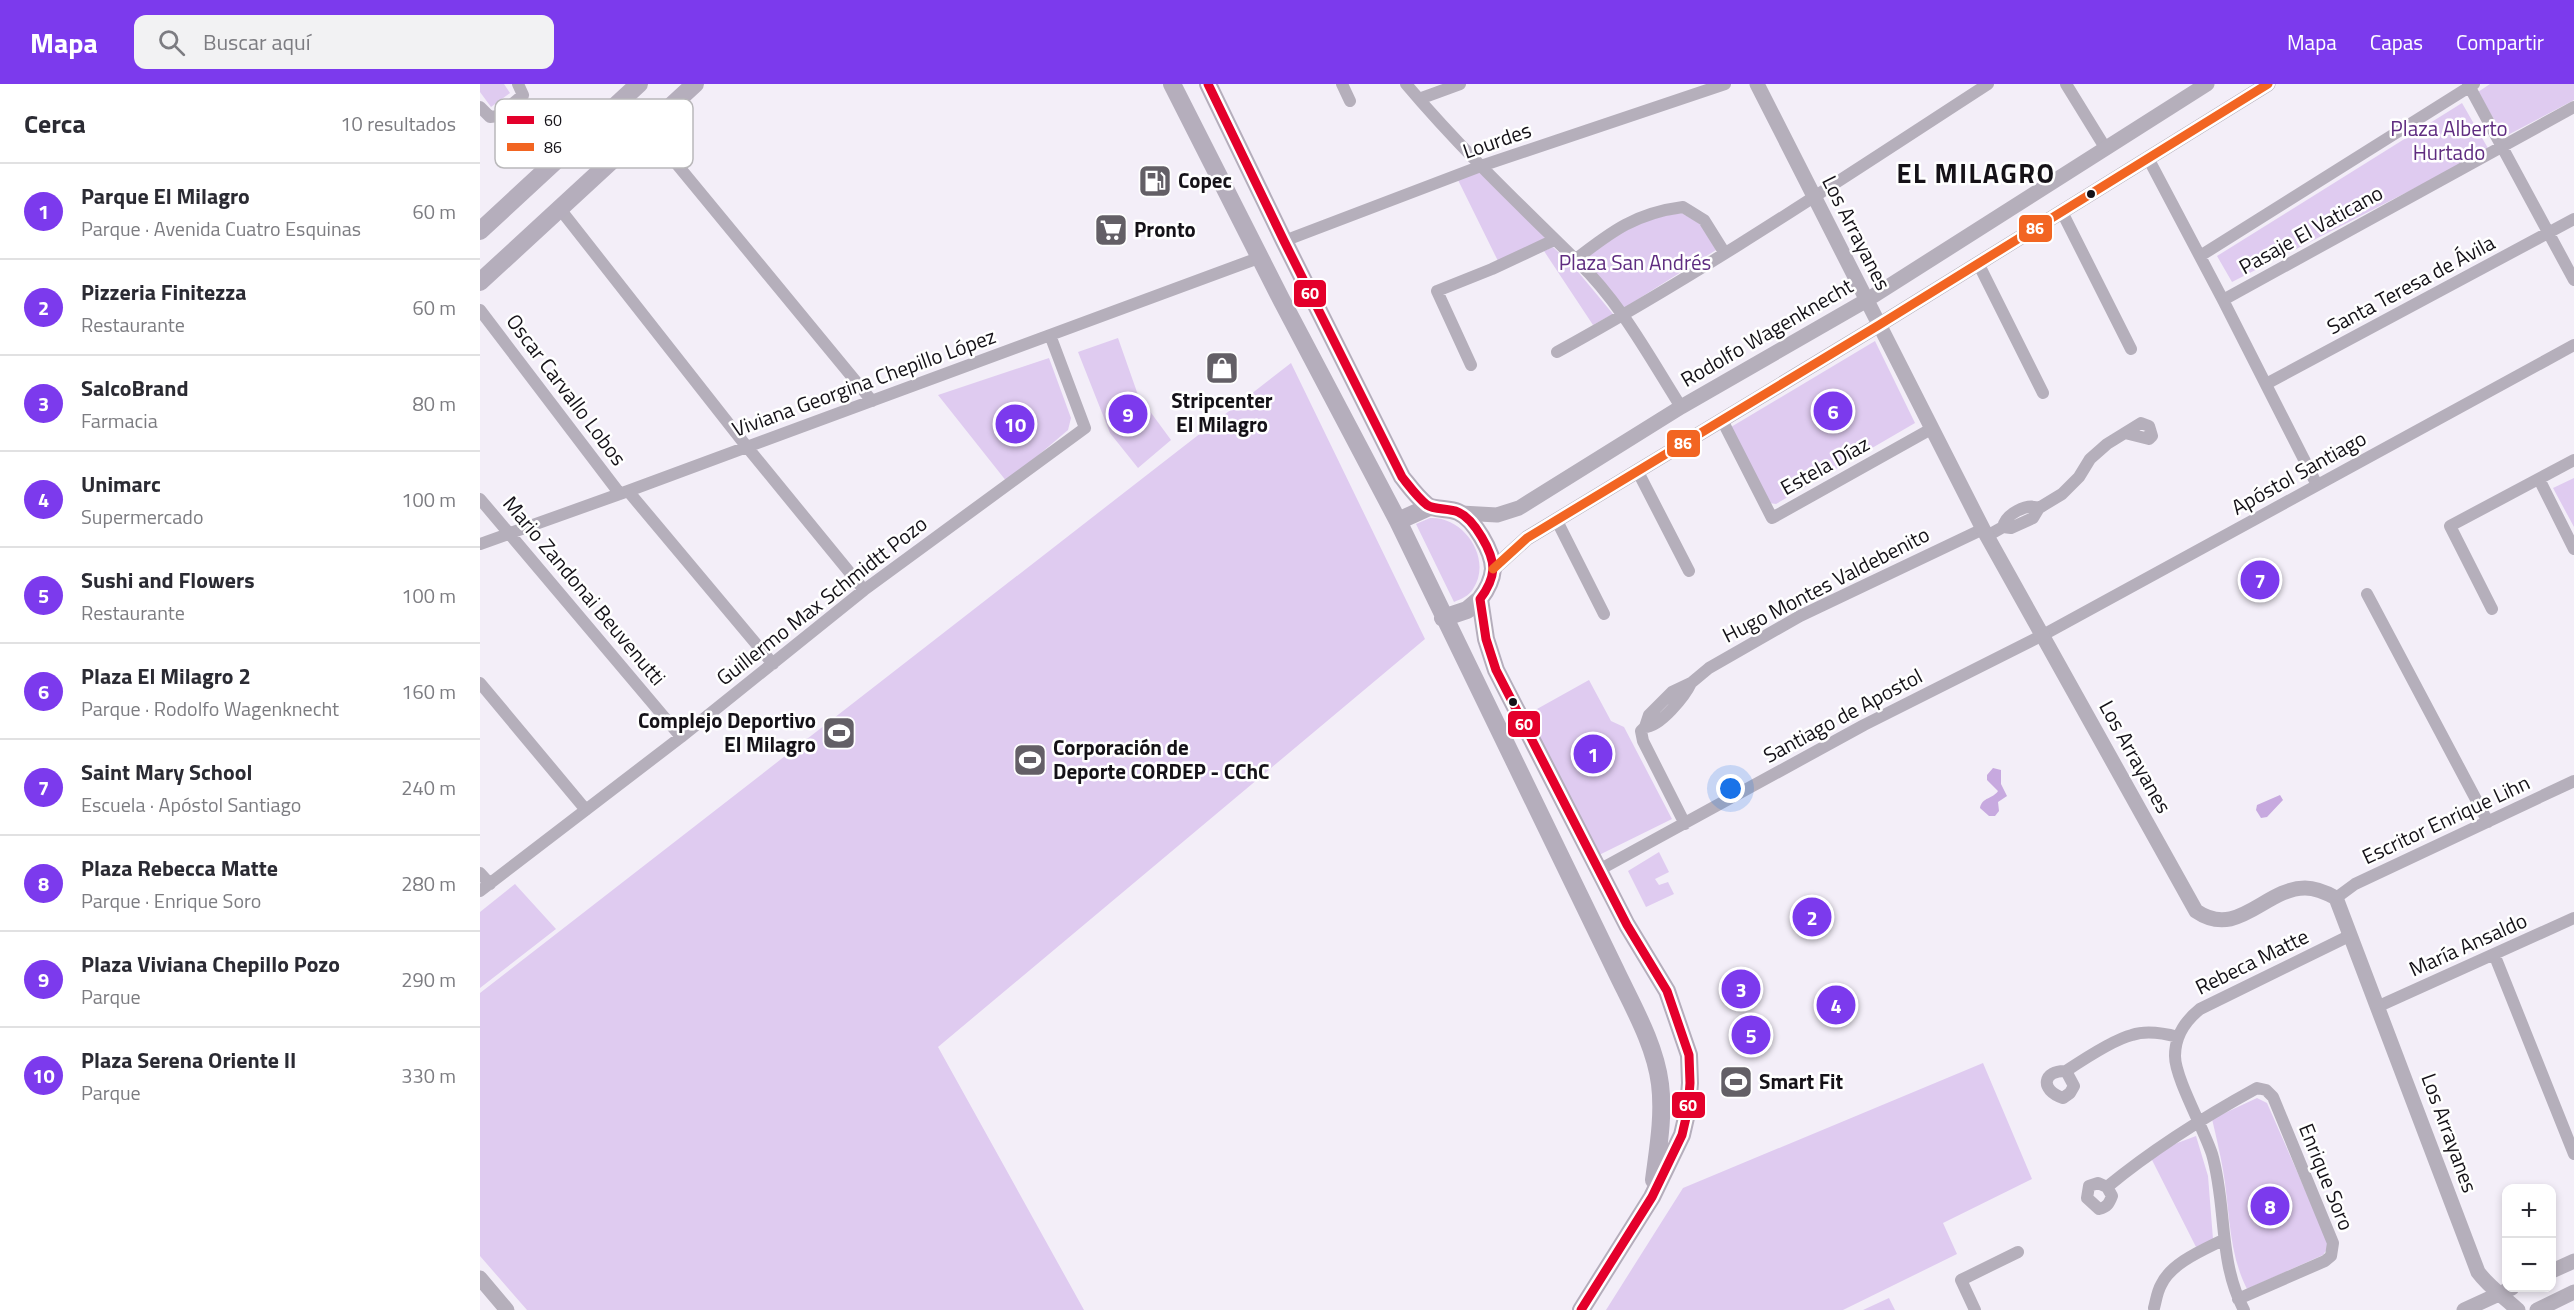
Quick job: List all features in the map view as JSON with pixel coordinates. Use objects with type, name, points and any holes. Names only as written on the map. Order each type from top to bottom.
[{"type":"main road","points":[[623,99],[639,84]]},
{"type":"main road","points":[[678,99],[694,84]]},
{"type":"main road","points":[[1172,84],[1398,521],[1649,1043],[1660,1084],[1660,1135],[1652,1197]]},
{"type":"main road","points":[[1208,84],[1402,477],[1415,494],[1430,507]]},
{"type":"main road","points":[[480,231],[548,168]]},
{"type":"main road","points":[[480,282],[604,168]]},
{"type":"main road","points":[[1398,521],[1430,507],[1445,508],[1461,513],[1479,531],[1489,551],[1493,569],[1488,588],[1480,599],[1467,610],[1443,618]]},
{"type":"main road","points":[[1480,599],[1486,639],[1496,670],[1627,925],[1667,991],[1689,1055],[1688,1109],[1682,1135],[1652,1197],[1581,1310]]},
{"type":"street","points":[[518,84],[523,95],[520,99]]},
{"type":"street","points":[[1342,84],[1350,101]]},
{"type":"street","points":[[1406,84],[1481,166],[1576,260],[1623,316],[1681,407]]},
{"type":"street","points":[[1419,99],[1460,84]]},
{"type":"street","name":"Lourdes","points":[[1284,241],[1481,166],[1725,84]]},
{"type":"street","name":"Los Arrayanes","points":[[1757,84],[1985,532],[2196,911],[2205,917],[2221,920],[2236,918],[2291,890],[2307,888],[2322,891],[2336,898],[2379,1006],[2478,1272],[2487,1285],[2502,1289]]},
{"type":"street","points":[[1557,352],[1623,316],[1814,197],[1988,84]]},
{"type":"street","points":[[2066,84],[2106,149]]},
{"type":"street","name":"Rodolfo Wagenknecht","points":[[1461,513],[1497,515],[1519,508],[1681,407],[1867,300],[2207,84]]},
{"type":"street","points":[[1493,569],[1527,538],[1556,519],[1879,325],[2268,84]]},
{"type":"street","points":[[2200,256],[2471,85],[2574,280]]},
{"type":"street","points":[[480,106],[490,117],[495,116]]},
{"type":"street","name":"Pasaje El Vaticano","points":[[2223,300],[2574,107]]},
{"type":"street","points":[[2148,158],[2317,485]]},
{"type":"street","points":[[680,168],[872,401]]},
{"type":"street","points":[[1576,260],[1616,228],[1661,210],[1683,207],[1704,220],[1724,252]]},
{"type":"street","points":[[560,209],[747,447],[864,590]]},
{"type":"street","points":[[2062,212],[2131,349]]},
{"type":"street","name":"Santa Teresa de Ávila","points":[[2266,384],[2574,219]]},
{"type":"street","points":[[1471,365],[1437,291],[1486,272],[1554,240]]},
{"type":"street","name":"Viviana Georgina Chepillo López","points":[[480,544],[1261,257]]},
{"type":"street","points":[[1978,263],[2043,393]]},
{"type":"street","name":"Oscar Carvallo Lobos","points":[[480,310],[624,493],[773,664]]},
{"type":"street","name":"Guillermo Max Schmidtt Pozo","points":[[485,887],[681,737],[864,590],[1085,428],[1050,335]]},
{"type":"street","name":"Apóstol Santiago","points":[[2043,635],[2574,345]]},
{"type":"street","name":"Estela Díaz","points":[[1722,420],[1772,518],[1931,429]]},
{"type":"street","name":"Hugo Montes Valdebenito","points":[[1685,824],[1643,741],[1641,731],[1645,727],[1654,725],[1684,696],[1691,683],[1709,668],[1800,616],[1985,532],[2003,527],[2011,528],[2033,518],[2039,508],[2062,494],[2079,477],[2090,459],[2125,433]]},
{"type":"street","points":[[2492,609],[2450,526],[2574,460]]},
{"type":"street","points":[[1637,470],[1689,571]]},
{"type":"street","points":[[2539,479],[2574,549]]},
{"type":"street","name":"Mario Zandonai Beuvenutti","points":[[480,499],[681,737]]},
{"type":"street","points":[[1556,519],[1604,614]]},
{"type":"street","points":[[2367,594],[2488,822]]},
{"type":"street","name":"Santiago de Apostol","points":[[1599,870],[1864,725],[2043,635]]},
{"type":"street","points":[[480,682],[586,810]]},
{"type":"street","name":"Escritor Enrique Lihn","points":[[2336,898],[2355,884],[2574,781]]},
{"type":"street","points":[[480,873],[485,887]]},
{"type":"street","name":"María Ansaldo","points":[[2379,1006],[2574,918]]},
{"type":"street","name":"Rebeca Matte","points":[[2178,1037],[2187,1021],[2199,1009],[2351,935]]},
{"type":"street","points":[[2494,954],[2571,1135],[2574,1154]]},
{"type":"street","points":[[2066,1071],[2131,1035],[2162,1032],[2178,1037],[2176,1065],[2213,1156],[2223,1240],[2241,1304]]},
{"type":"street","name":"Enrique Soro","points":[[2200,1122],[2257,1089],[2266,1090],[2273,1097],[2333,1243],[2331,1256],[2325,1261],[2241,1304]]},
{"type":"street","points":[[2107,1187],[2142,1158],[2200,1122]]},
{"type":"street","points":[[2153,1309],[2161,1284],[2172,1271],[2192,1256],[2223,1240]]},
{"type":"street","points":[[1975,1310],[1961,1280],[2018,1252]]},
{"type":"street","points":[[2556,1269],[2574,1261]]},
{"type":"street","points":[[480,1278],[507,1310]]},
{"type":"street","points":[[2464,1310],[2502,1292]]},
{"type":"street","name":"Los Arrayanes","points":[[2507,1292],[2518,1310]]},
{"type":"street","points":[[2536,1310],[2574,1292]]},
{"type":"green space","points":[[480,84],[504,84],[510,93],[502,99],[495,99],[495,104],[491,107],[480,92]]},
{"type":"green space","name":"Plaza Alberto Hurtado","points":[[2490,84],[2574,84],[2574,100],[2504,137],[2478,92]]},
{"type":"green space","name":"Plaza Alberto Hurtado","points":[[2462,103],[2489,150],[2232,282],[2217,256]]},
{"type":"green space","points":[[1480,171],[1546,238],[1498,261],[1458,180]]},
{"type":"green space","name":"Plaza San Andrés","points":[[1682,213],[1700,224],[1716,250],[1624,308],[1583,258],[1585,259],[1608,242],[1641,223]]},
{"type":"green space","points":[[1553,247],[1574,267],[1613,314],[1593,325],[1544,251]]},
{"type":"green space","points":[[1118,338],[1138,395],[1171,440],[1138,468],[1110,433],[1078,352]]},
{"type":"green space","points":[[1875,341],[1915,423],[1776,504],[1769,503],[1731,427]]},
{"type":"green space","points":[[1049,358],[1071,418],[1068,430],[1007,482],[938,395]]},
{"type":"green space","name":"Corporación de Deporte CORDEP - CChC","points":[[1291,363],[1425,639],[938,1047],[1084,1310],[527,1310],[480,1256],[480,993]]},
{"type":"green space","points":[[2574,478],[2574,527],[2553,488]]},
{"type":"green space","points":[[1430,518],[1442,519],[1454,524],[1472,541],[1477,553],[1478,577],[1473,589],[1454,602],[1416,524]]},
{"type":"green space","points":[[1589,680],[1611,721],[1624,727],[1672,819],[1599,855],[1528,714]]},
{"type":"green space","points":[[1659,852],[1669,872],[1655,879],[1659,885],[1668,882],[1674,894],[1646,907],[1628,871]]},
{"type":"green space","points":[[515,884],[556,929],[480,988],[480,912]]},
{"type":"green space","points":[[1983,1063],[2032,1179],[1943,1223],[1957,1254],[1843,1310],[1606,1310],[1683,1188]]},
{"type":"green space","points":[[2257,1098],[2267,1103],[2328,1242],[2323,1255],[2247,1289],[2233,1246],[2223,1170],[2212,1119]]},
{"type":"green space","points":[[2196,1136],[2208,1176],[2213,1239],[2196,1247],[2151,1158],[2172,1145]]},
{"type":"green space","points":[[1889,1298],[1895,1310],[1863,1310]]},
{"type":"shaded area","points":[[1993,768],[2001,770],[2001,784],[2007,796],[1998,802],[1999,811],[1995,816],[1989,816],[1980,808],[1985,800],[1998,791],[1987,780],[1987,775]]},
{"type":"shaded area","points":[[2280,795],[2283,800],[2267,817],[2261,818],[2256,810],[2257,805]]},
{"type":"transit line","name":"60","points":[[1208,84],[1402,477],[1427,505],[1458,512],[1464,516],[1486,545],[1493,569],[1489,585],[1480,599],[1486,639],[1496,670],[1627,925],[1667,991],[1689,1055],[1688,1109],[1682,1135],[1652,1197],[1581,1310]]},
{"type":"transit line","name":"86","points":[[1493,569],[1527,538],[1879,325],[2268,84]]},
{"type":"place","name":"Copec","points":[[1155,181]]},
{"type":"place","name":"Pronto","points":[[1111,230]]},
{"type":"place","name":"Stripcenter El Milagro","points":[[1222,368]]},
{"type":"place","name":"Plaza El Milagro 2","points":[[1833,411]]},
{"type":"place","name":"Plaza Viviana Chepillo Pozo","points":[[1128,414]]},
{"type":"place","name":"Plaza Serena Oriente II","points":[[1015,424]]},
{"type":"place","name":"Saint Mary School","points":[[2260,580]]},
{"type":"place","name":"Complejo Deportivo El Milagro","points":[[839,733]]},
{"type":"place","name":"Parque El Milagro","points":[[1593,754]]},
{"type":"place","name":"Corporación de Deporte CORDEP - CChC","points":[[1030,760]]},
{"type":"place","name":"Pizzeria Finitezza","points":[[1812,917]]},
{"type":"place","name":"SalcoBrand","points":[[1741,989]]},
{"type":"place","name":"Unimarc","points":[[1836,1005]]},
{"type":"place","name":"Sushi and Flowers","points":[[1751,1035]]},
{"type":"place","name":"Smart Fit","points":[[1736,1082]]},
{"type":"place","name":"Plaza Rebecca Matte","points":[[2270,1206]]},
{"type":"district","name":"EL MILAGRO","points":[[1976,174]]}]
